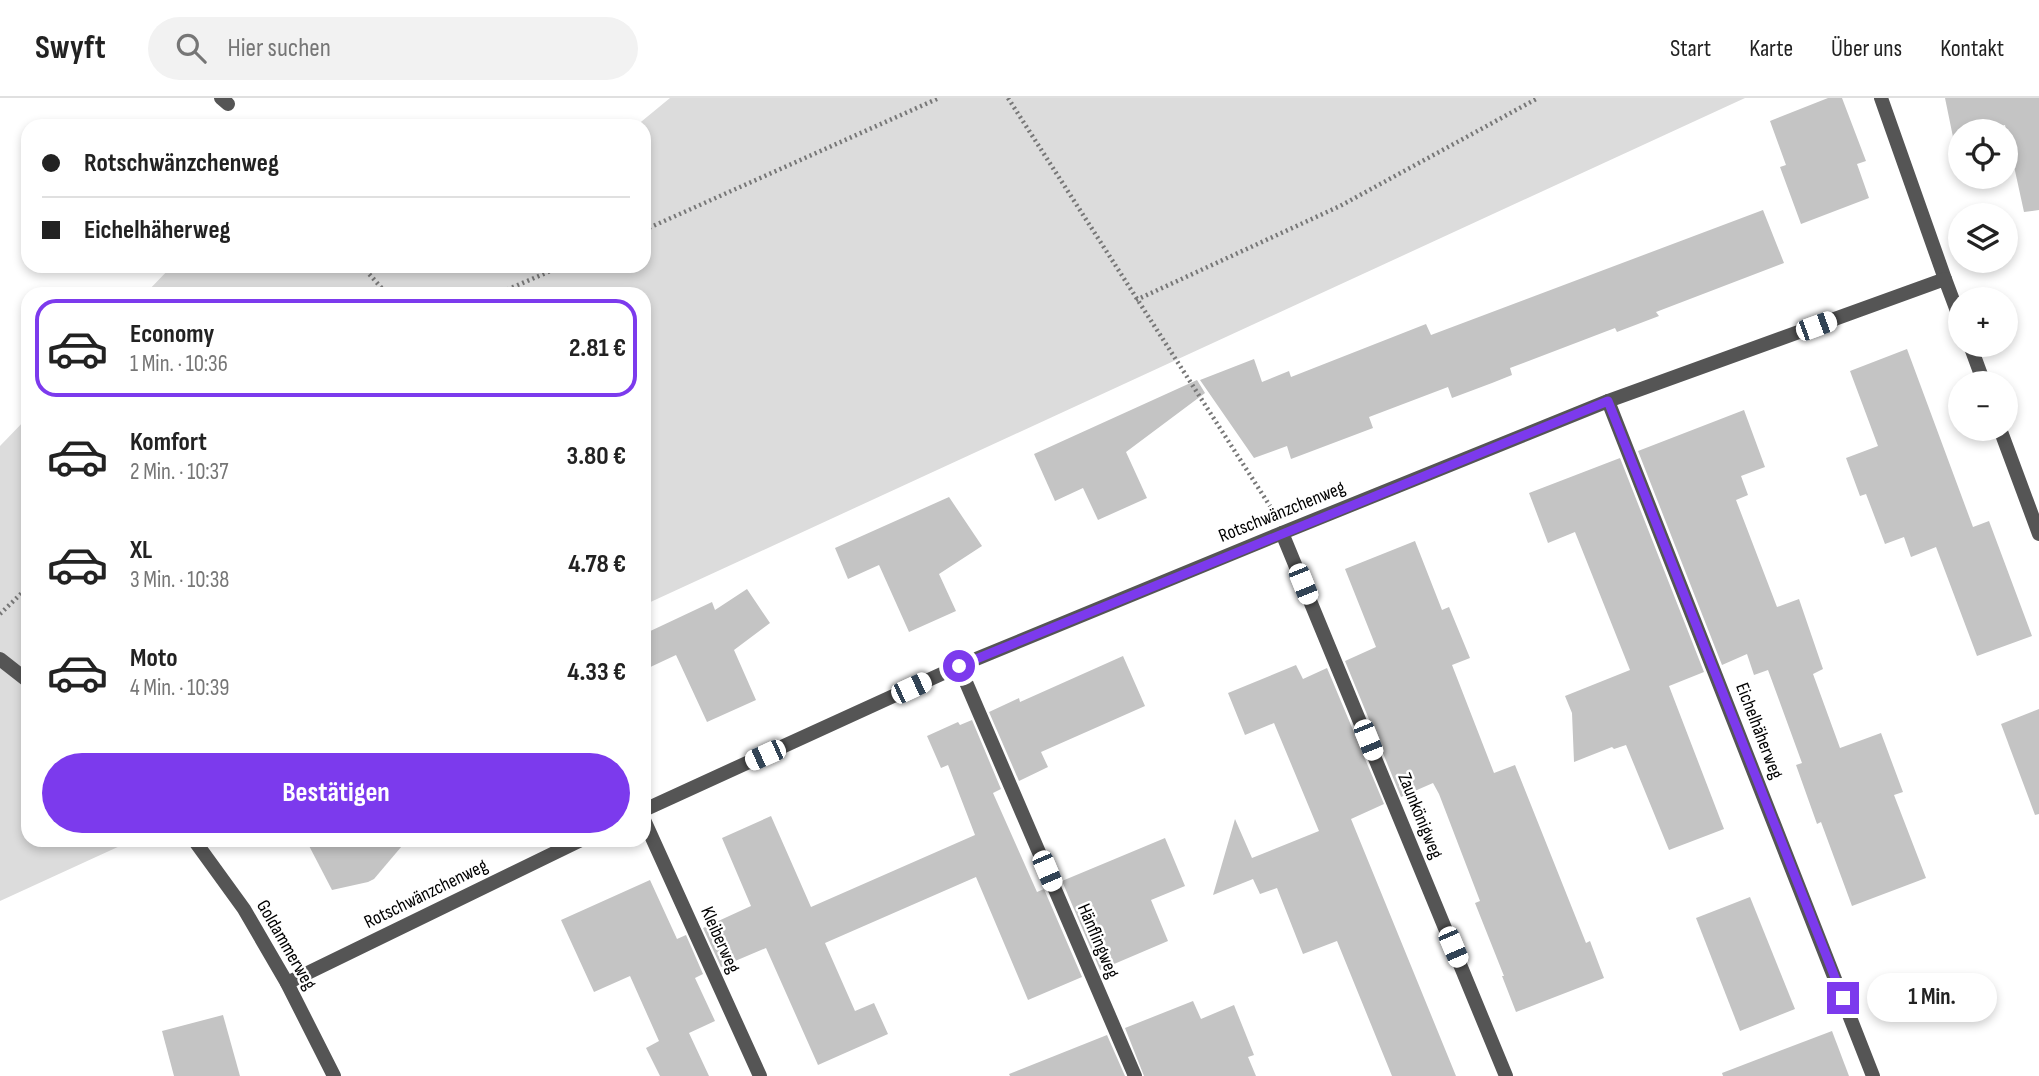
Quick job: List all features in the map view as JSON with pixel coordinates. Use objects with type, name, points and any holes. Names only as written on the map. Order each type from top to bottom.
[{"type":"street","points":[[1881,98],[1948,287]]},
{"type":"street","name":"Rotschwänzchenweg","points":[[651,807],[959,666],[1282,533],[1608,401],[1945,279]]},
{"type":"street","name":"Eichelhäherweg","points":[[1608,401],[1873,1076]]},
{"type":"street","points":[[2004,441],[2039,534]]},
{"type":"street","name":"Zaunkönigweg","points":[[1282,533],[1506,1076]]},
{"type":"street","points":[[0,659],[21,676]]},
{"type":"street","name":"Hänflingweg","points":[[959,666],[1135,1076]]},
{"type":"street","name":"Kleiberweg","points":[[651,835],[760,1076]]},
{"type":"street","name":"Goldammerweg","points":[[199,847],[244,909],[287,984],[334,1076]]},
{"type":"street","name":"Rotschwänzchenweg","points":[[287,984],[567,847]]},
{"type":"path","points":[[651,227],[939,98]]},
{"type":"path","points":[[1008,98],[1269,504],[1282,533]]},
{"type":"path","points":[[1136,300],[1340,206],[1538,98]]},
{"type":"path","points":[[368,273],[381,287]]},
{"type":"path","points":[[513,287],[546,273]]},
{"type":"path","points":[[0,614],[21,594]]},
{"type":"shaded area","points":[[670,98],[1745,98],[651,602],[651,287],[152,287],[165,273],[651,273],[651,119],[644,119]]},
{"type":"shaded area","points":[[21,424],[21,847],[118,847],[0,901],[0,446]]},
{"type":"building","points":[[1828,98],[1842,98],[1866,161],[1857,164],[1869,198],[1801,224],[1780,167],[1786,165],[1770,121]]},
{"type":"building","points":[[1945,98],[2039,98],[2039,210],[2024,212],[2018,185],[2018,119],[1949,119]]},
{"type":"building","points":[[1763,210],[1784,263],[1656,312],[1659,316],[1617,332],[1615,328],[1510,368],[1512,375],[1452,398],[1448,387],[1369,417],[1373,428],[1291,459],[1287,446],[1254,458],[1200,380],[1254,359],[1262,382],[1289,371],[1291,377],[1426,324],[1431,335]]},
{"type":"building","points":[[1907,349],[1973,527],[1989,521],[2032,636],[1977,656],[1936,547],[1911,557],[1904,537],[1885,544],[1866,494],[1860,496],[1846,458],[1878,446],[1850,371]]},
{"type":"building","points":[[1197,380],[1205,393],[1126,452],[1147,498],[1098,520],[1083,488],[1055,501],[1034,454]]},
{"type":"building","points":[[1744,410],[1765,467],[1741,476],[1748,495],[1736,500],[1777,607],[1799,599],[1823,669],[1813,674],[1840,748],[1881,733],[1903,792],[1894,795],[1926,878],[1852,906],[1821,822],[1817,824],[1796,765],[1802,763],[1768,670],[1754,675],[1747,654],[1722,665],[1638,451]]},
{"type":"building","points":[[1620,458],[1704,672],[1669,686],[1724,829],[1669,850],[1626,745],[1614,749],[1612,747],[1574,762],[1572,713],[1565,696],[1630,670],[1575,532],[1548,543],[1529,493]]},
{"type":"building","points":[[949,497],[982,546],[939,574],[956,611],[909,632],[879,565],[848,579],[835,548]]},
{"type":"building","points":[[1415,541],[1442,610],[1449,607],[1470,658],[1452,665],[1494,773],[1515,765],[1586,943],[1590,941],[1604,978],[1516,1012],[1475,903],[1480,901],[1439,794],[1433,783],[1401,797],[1345,661],[1376,647],[1345,569]]},
{"type":"building","points":[[747,589],[770,623],[734,650],[756,700],[707,722],[676,655],[651,667],[651,631],[712,602],[715,610]]},
{"type":"building","points":[[1123,656],[1145,706],[1041,752],[1048,767],[1019,781],[989,712],[1019,698],[1020,702]]},
{"type":"building","points":[[1296,665],[1303,679],[1327,668],[1384,804],[1351,819],[1456,1076],[1392,1076],[1337,941],[1303,954],[1277,888],[1260,894],[1253,879],[1213,895],[1235,819],[1252,858],[1319,831],[1274,723],[1245,735],[1228,693]]},
{"type":"building","points":[[2039,709],[2039,814],[2035,815],[2001,724]]},
{"type":"building","points":[[972,720],[1001,789],[993,793],[1037,892],[1044,889],[1082,977],[1028,1000],[976,877],[825,943],[855,1011],[874,1003],[888,1034],[818,1065],[766,948],[721,967],[703,928],[751,906],[722,838],[771,816],[811,907],[975,835],[948,765],[941,768],[927,736],[958,722],[960,725]]},
{"type":"building","points":[[1165,838],[1185,886],[1151,900],[1168,941],[1100,970],[1062,881]]},
{"type":"building","points":[[310,847],[401,847],[374,879],[332,890]]},
{"type":"building","points":[[650,880],[677,939],[686,935],[703,974],[695,978],[715,1021],[689,1033],[709,1076],[660,1076],[646,1048],[659,1041],[630,976],[594,992],[561,920]]},
{"type":"building","points":[[1750,897],[1795,1009],[1740,1031],[1696,918]]},
{"type":"building","points":[[1193,1001],[1201,1019],[1234,1005],[1254,1055],[1248,1057],[1256,1076],[1144,1076],[1125,1028]]},
{"type":"building","points":[[223,1015],[240,1076],[174,1076],[162,1031]]},
{"type":"building","points":[[1832,1031],[1849,1076],[1723,1076],[1722,1073]]},
{"type":"building","points":[[1107,1035],[1125,1076],[1009,1074]]},
{"type":"route","points":[[959,666],[1608,401],[1843,998]]}]
